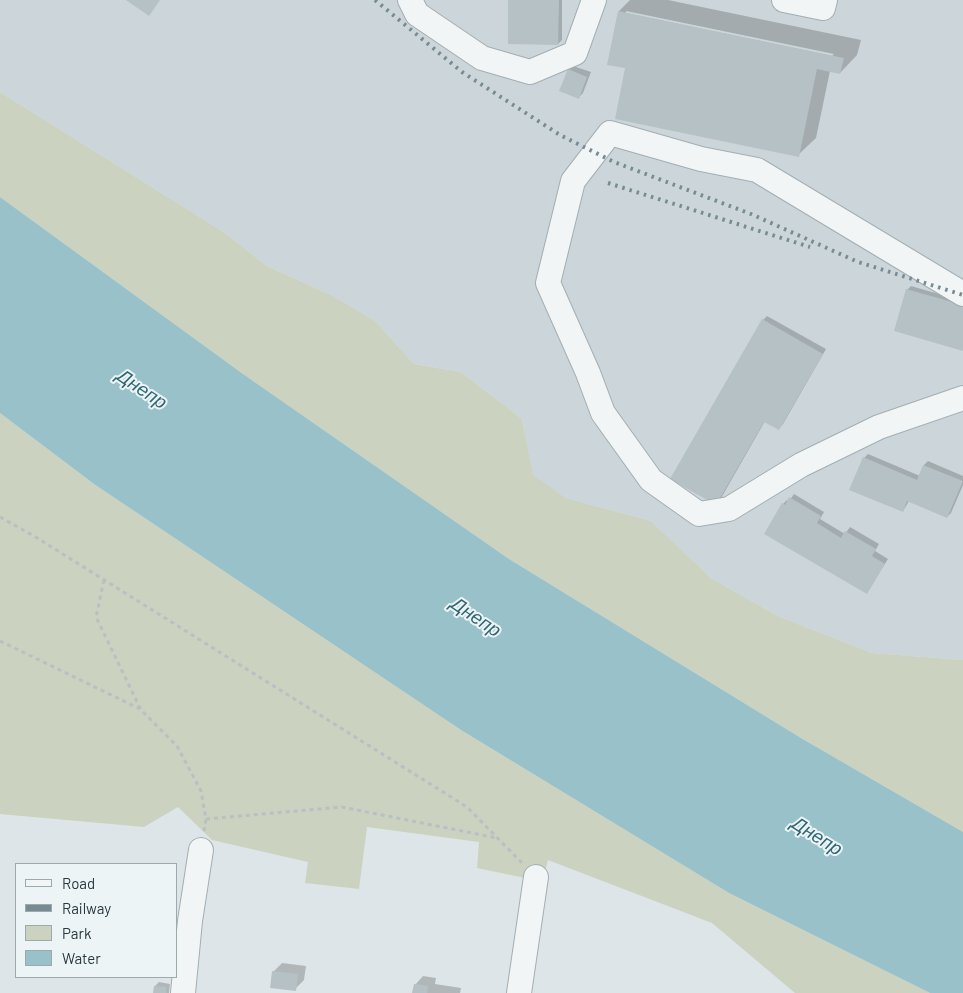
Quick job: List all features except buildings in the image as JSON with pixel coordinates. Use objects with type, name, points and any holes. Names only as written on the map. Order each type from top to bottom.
[{"type":"street","points":[[410,0],[417,14],[482,58],[530,72],[575,53],[594,0]]},
{"type":"street","points":[[784,0],[823,8],[825,0]]},
{"type":"street","points":[[963,294],[757,170],[701,159],[610,133],[573,181],[548,283],[588,373],[603,414],[651,480],[699,514],[729,509],[801,465],[880,427],[963,398]]},
{"type":"street","points":[[182,993],[201,850]]},
{"type":"street","points":[[519,993],[536,877]]},
{"type":"path","points":[[0,517],[34,536],[467,807],[536,877]]},
{"type":"path","points":[[104,580],[96,617],[141,710]]},
{"type":"path","points":[[0,641],[141,710],[177,746],[202,791],[206,819],[201,850]]},
{"type":"path","points":[[206,819],[342,807],[497,838]]},
{"type":"shaded area","points":[[0,0],[963,0],[963,660],[872,653],[778,616],[711,578],[651,521],[566,498],[533,476],[522,419],[461,372],[414,364],[374,320],[333,296],[267,266],[225,233],[0,92]]},
{"type":"green space","points":[[0,92],[225,233],[267,266],[333,296],[374,320],[414,364],[461,372],[522,419],[533,475],[566,498],[651,521],[711,578],[778,616],[872,653],[963,660],[963,832],[801,738],[509,559],[243,374],[0,197]]},
{"type":"green space","points":[[0,413],[94,484],[461,730],[729,893],[930,993],[795,993],[712,923],[548,860],[544,875],[530,879],[477,868],[479,842],[367,827],[359,889],[305,883],[308,862],[212,840],[178,807],[144,827],[0,814]]},
{"type":"water","name":"Днепр","points":[[0,197],[243,374],[509,559],[801,738],[963,832],[963,993],[930,993],[729,893],[461,730],[94,484],[0,413]]},
{"type":"railway","points":[[375,0],[462,72],[560,135],[614,162],[751,214],[858,262],[963,295]]},
{"type":"railway","points":[[608,183],[810,247]]}]
